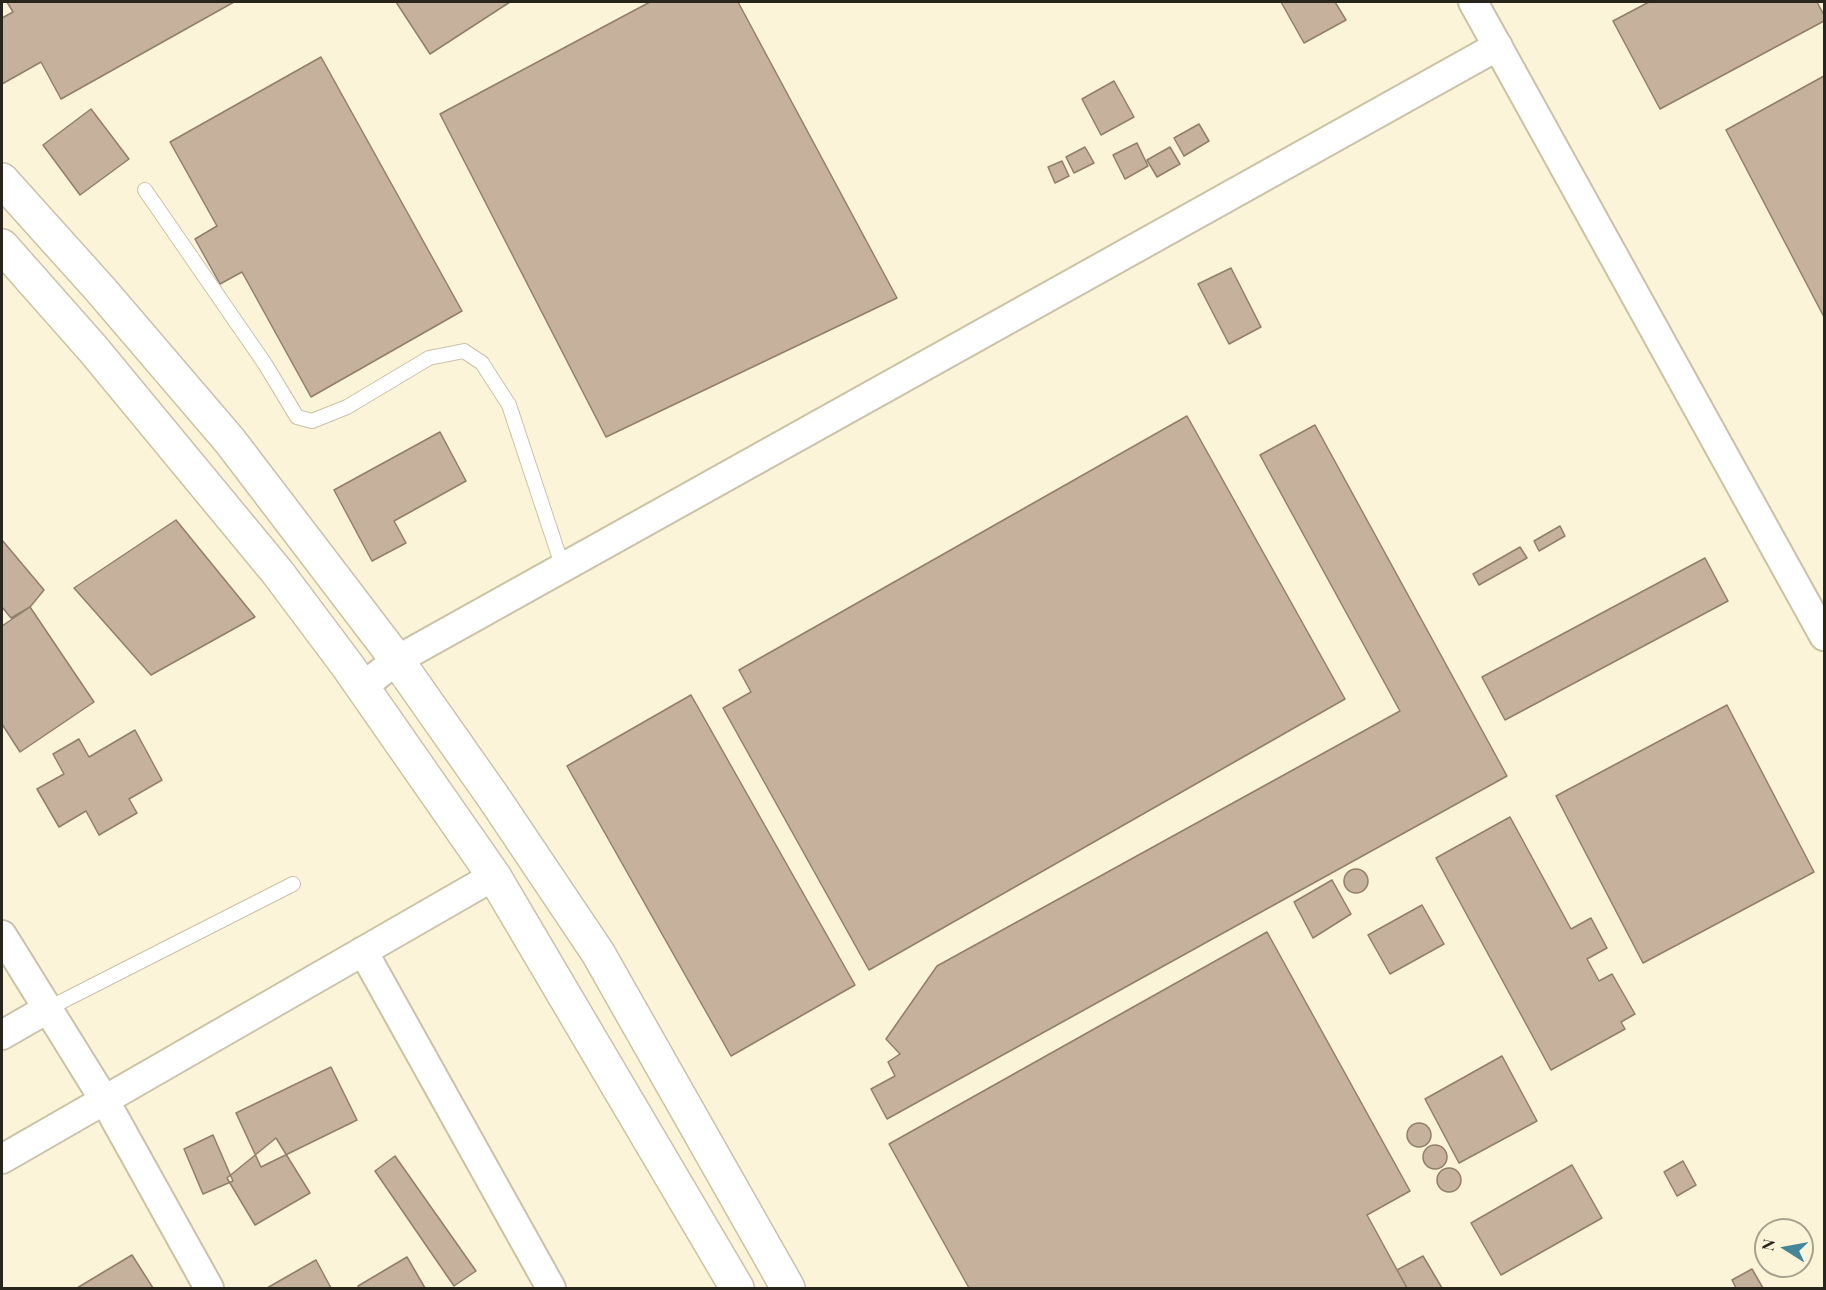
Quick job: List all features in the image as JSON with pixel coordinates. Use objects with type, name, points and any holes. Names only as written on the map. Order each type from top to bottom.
[{"type":"main road","points":[[2,180],[100,289],[230,441],[397,660],[598,952],[788,1288]]},
{"type":"main road","points":[[2,246],[93,349],[278,573],[362,687],[494,876],[737,1288]]},
{"type":"street","points":[[1473,2],[1824,636]]},
{"type":"street","points":[[362,687],[397,660],[1498,46]]},
{"type":"street","points":[[2,1160],[494,876]]},
{"type":"street","points":[[2,935],[105,1101],[209,1288]]},
{"type":"street","points":[[363,951],[551,1288]]},
{"type":"street","points":[[2,1035],[49,1008]]},
{"type":"lane","points":[[145,190],[266,364],[297,417],[312,421],[347,407],[429,358],[464,351],[482,363],[509,405],[563,568]]},
{"type":"lane","points":[[49,1008],[293,884]]},
{"type":"building","points":[[7,2],[234,2],[61,99],[41,62],[2,84],[2,18],[13,12]]},
{"type":"building","points":[[396,2],[510,2],[430,54]]},
{"type":"building","points":[[650,2],[738,2],[897,298],[606,437],[440,114]]},
{"type":"building","points":[[1281,2],[1335,2],[1346,20],[1304,43]]},
{"type":"building","points":[[1649,2],[1817,2],[1824,15],[1824,21],[1660,109],[1613,21]]},
{"type":"building","points":[[321,57],[462,311],[311,397],[242,272],[220,284],[195,239],[217,226],[170,142]]},
{"type":"building","points":[[1824,76],[1824,317],[1726,130]]},
{"type":"building","points":[[1114,81],[1134,117],[1101,135],[1082,99]]},
{"type":"building","points":[[91,109],[129,159],[80,195],[43,145]]},
{"type":"building","points":[[1199,124],[1209,141],[1184,156],[1174,138]]},
{"type":"building","points":[[1137,143],[1148,166],[1125,179],[1113,155]]},
{"type":"building","points":[[1085,147],[1094,163],[1074,173],[1066,157]]},
{"type":"building","points":[[1170,147],[1180,164],[1157,177],[1147,160]]},
{"type":"building","points":[[1062,161],[1069,176],[1055,183],[1048,167]]},
{"type":"building","points":[[1231,268],[1261,327],[1229,344],[1198,284]]},
{"type":"building","points":[[1187,416],[1345,699],[869,970],[723,708],[751,692],[739,670]]},
{"type":"building","points":[[1315,425],[1507,776],[887,1119],[871,1089],[895,1076],[888,1062],[900,1054],[886,1039],[937,966],[1400,711],[1260,455]]},
{"type":"building","points":[[440,432],[466,481],[394,521],[406,543],[372,561],[334,490]]},
{"type":"building","points":[[176,520],[255,617],[151,675],[74,588]]},
{"type":"building","points":[[1560,526],[1565,536],[1539,551],[1534,541]]},
{"type":"building","points":[[2,540],[44,590],[30,607],[11,618],[2,607]]},
{"type":"building","points":[[1520,547],[1527,558],[1479,585],[1473,574]]},
{"type":"building","points":[[1705,558],[1728,601],[1505,720],[1482,677]]},
{"type":"building","points":[[30,607],[94,702],[20,752],[2,724],[2,626]]},
{"type":"building","points":[[691,695],[855,985],[731,1056],[567,766]]},
{"type":"building","points":[[1727,705],[1814,872],[1643,963],[1556,796]]},
{"type":"building","points":[[135,730],[162,780],[129,799],[137,813],[99,835],[86,811],[59,827],[37,789],[64,774],[53,754],[79,739],[89,757]]},
{"type":"building","points":[[1510,817],[1571,929],[1591,918],[1607,948],[1587,959],[1599,981],[1612,974],[1635,1014],[1621,1022],[1625,1029],[1551,1070],[1436,858]]},
{"type":"building","points":[[1356,869],[1365,872],[1368,881],[1365,890],[1356,893],[1347,890],[1344,881],[1347,872]]},
{"type":"building","points":[[1332,880],[1351,914],[1313,938],[1294,902]]},
{"type":"building","points":[[1422,905],[1444,944],[1390,974],[1368,935]]},
{"type":"building","points":[[1267,932],[1410,1191],[1367,1215],[1407,1288],[969,1288],[889,1144]]},
{"type":"building","points":[[1502,1056],[1537,1121],[1459,1163],[1425,1099]]},
{"type":"building","points":[[331,1067],[357,1120],[261,1167],[236,1113]]},
{"type":"building","points":[[1419,1123],[1428,1126],[1431,1135],[1428,1144],[1419,1147],[1410,1144],[1407,1135],[1410,1126]]},
{"type":"building","points":[[213,1135],[233,1181],[203,1194],[184,1149]]},
{"type":"building","points":[[276,1138],[310,1193],[255,1225],[227,1178]]},
{"type":"building","points":[[1435,1145],[1444,1148],[1447,1157],[1444,1166],[1435,1169],[1426,1166],[1423,1157],[1426,1148]]},
{"type":"building","points":[[395,1156],[476,1271],[454,1286],[375,1171]]},
{"type":"building","points":[[1683,1161],[1696,1185],[1677,1196],[1664,1172]]},
{"type":"building","points":[[1572,1165],[1602,1218],[1501,1275],[1471,1223]]},
{"type":"building","points":[[1449,1168],[1458,1171],[1461,1180],[1458,1189],[1449,1192],[1440,1189],[1437,1180],[1440,1171]]},
{"type":"building","points":[[132,1255],[153,1288],[77,1288]]},
{"type":"building","points":[[1423,1256],[1442,1288],[1407,1288],[1397,1270]]},
{"type":"building","points":[[407,1257],[425,1288],[359,1288],[358,1286]]},
{"type":"building","points":[[316,1260],[331,1288],[267,1288]]},
{"type":"building","points":[[1752,1269],[1754,1278],[1757,1278],[1763,1288],[1736,1288],[1732,1280]]}]
